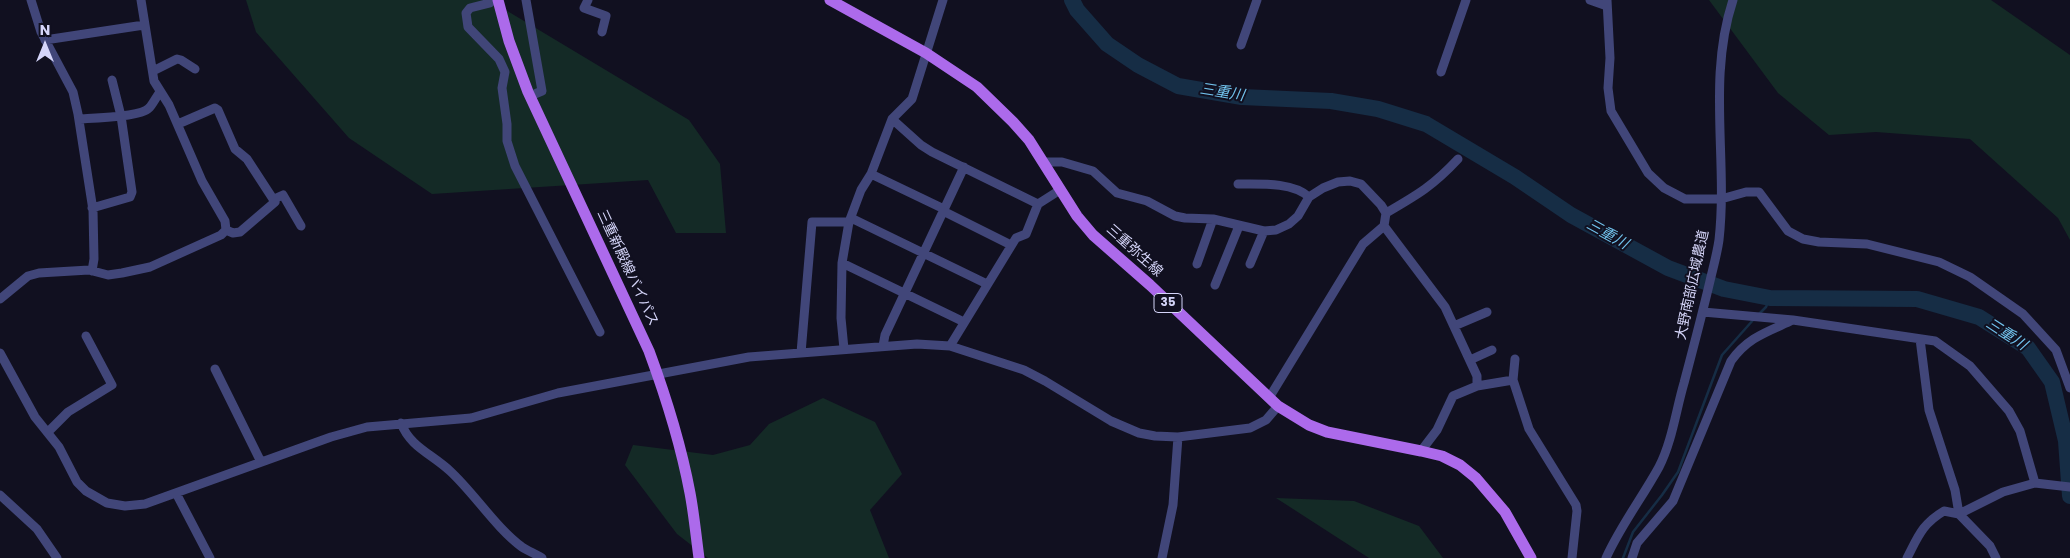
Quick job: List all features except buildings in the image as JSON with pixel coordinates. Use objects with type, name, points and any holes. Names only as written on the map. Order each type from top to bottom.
[{"type":"main road","name":"三重弥生線","points":[[830,0],[955,70],[984,93],[1014,122],[1029,140],[1077,216],[1093,235],[1150,285],[1273,402],[1309,425],[1327,432],[1442,456],[1460,465],[1476,478],[1505,512],[1531,558]]},
{"type":"main road","name":"三重新殿線バイパス","points":[[494,2],[530,96],[657,374],[677,437],[690,493],[699,558]]},
{"type":"street","points":[[31,0],[45,40],[73,92],[79,119],[92,208],[94,259],[92,271]]},
{"type":"street","points":[[141,0],[154,81],[169,105],[202,181],[225,221],[226,230]]},
{"type":"street","points":[[526,0],[542,92],[530,96]]},
{"type":"street","points":[[588,0],[584,8],[606,16],[602,32]]},
{"type":"street","points":[[844,349],[841,318],[842,263],[850,220],[861,190],[871,174],[892,119],[912,98],[943,0]]},
{"type":"street","points":[[1241,45],[1256,0]]},
{"type":"street","points":[[1441,72],[1466,0]]},
{"type":"street","points":[[1590,0],[1607,3],[1610,58],[1608,88],[1611,112],[1648,173],[1664,188],[1685,199],[1721,199],[1746,192],[1759,192],[1788,230],[1803,239],[1819,242],[1867,244],[1939,262],[1970,278],[2023,314],[2056,350],[2070,388]]},
{"type":"street","name":"大野南部広域農道","points":[[1606,558],[1615,537],[1659,466],[1669,437],[1704,308],[1719,241],[1721,199],[1719,124],[1721,54],[1727,16],[1732,0]]},
{"type":"street","points":[[494,2],[470,8],[466,13],[468,27],[499,59],[505,72],[502,88],[507,124],[507,141],[515,166],[600,332]]},
{"type":"street","points":[[45,40],[144,25]]},
{"type":"street","points":[[153,71],[178,60],[194,69]]},
{"type":"street","points":[[92,208],[130,198],[132,192],[121,116],[112,80]]},
{"type":"street","points":[[79,119],[121,116],[144,112],[160,92]]},
{"type":"street","points":[[178,124],[215,108],[218,110],[235,149],[247,159],[276,202],[240,232],[226,230]]},
{"type":"street","points":[[892,119],[920,145],[1038,204]]},
{"type":"street","points":[[1386,213],[1425,191],[1439,180],[1458,160]]},
{"type":"street","points":[[0,353],[35,417],[60,447],[77,482],[86,491],[107,503],[125,506],[145,504],[331,437],[367,427],[472,418],[558,393],[748,357],[883,346],[917,344],[950,346],[1024,370],[1111,422],[1125,428],[1156,436],[1178,437],[1250,428],[1266,420],[1273,402],[1363,244],[1384,226],[1386,213],[1381,204],[1361,184],[1350,181],[1338,182],[1323,188],[1309,198],[1298,216],[1289,224],[1276,230],[1264,231],[1213,219],[1175,216],[1147,201],[1117,193],[1093,171],[1062,162],[1044,162]]},
{"type":"street","points":[[883,346],[885,335],[964,167]]},
{"type":"street","points":[[871,174],[1012,245]]},
{"type":"street","points":[[1238,184],[1264,184],[1301,190],[1309,198]]},
{"type":"street","points":[[950,346],[1016,238],[1026,234],[1038,204],[1060,190]]},
{"type":"street","points":[[274,199],[283,195],[301,226]]},
{"type":"street","points":[[1198,264],[1213,219]]},
{"type":"street","points":[[801,353],[812,222],[850,220],[987,284]]},
{"type":"street","points":[[1215,285],[1238,226]]},
{"type":"street","points":[[1384,226],[1445,307],[1478,376],[1477,386]]},
{"type":"street","points":[[0,299],[28,276],[34,274],[92,271],[108,275],[150,267],[221,235],[226,230]]},
{"type":"street","points":[[1250,264],[1264,231]]},
{"type":"street","points":[[842,263],[964,322]]},
{"type":"street","points":[[1704,308],[1741,316],[1793,320],[1935,341],[1970,366],[2008,411],[2020,431],[2039,484]]},
{"type":"street","points":[[1454,326],[1487,312]]},
{"type":"street","points":[[1632,558],[1637,543],[1673,501],[1731,361],[1740,348],[1752,339],[1793,320]]},
{"type":"street","points":[[48,432],[68,412],[112,385],[86,336]]},
{"type":"street","points":[[1920,338],[1929,410],[1955,490],[1959,514]]},
{"type":"street","points":[[1470,360],[1492,350]]},
{"type":"street","points":[[1515,359],[1513,380],[1529,429],[1576,505],[1572,558]]},
{"type":"street","points":[[215,369],[261,462]]},
{"type":"street","points":[[1421,451],[1437,430],[1453,396],[1458,392],[1477,386],[1513,380]]},
{"type":"street","points":[[401,423],[413,443],[436,458],[451,472],[522,547],[542,558]]},
{"type":"street","points":[[1162,558],[1173,505],[1178,437]]},
{"type":"street","points":[[1959,514],[2003,492],[2039,484],[2070,487]]},
{"type":"street","points":[[176,492],[210,558]]},
{"type":"street","points":[[2,500],[37,529],[57,558]]},
{"type":"street","points":[[1907,558],[1930,520],[1944,511],[1959,514],[1990,546],[1996,558]]},
{"type":"green space","points":[[246,0],[489,0],[689,120],[720,164],[726,233],[676,233],[648,180],[432,194],[349,138],[256,32]]},
{"type":"green space","points":[[1709,0],[1991,0],[2070,55],[2070,240],[2058,218],[1970,139],[1876,132],[1829,135],[1778,93]]},
{"type":"green space","points":[[823,398],[875,422],[902,474],[870,510],[889,558],[708,558],[677,534],[625,465],[633,445],[713,455],[750,445],[769,424]]},
{"type":"green space","points":[[1276,498],[1354,501],[1419,526],[1443,558],[1369,558]]},
{"type":"waterway","name":"三重川","points":[[1072,0],[1077,10],[1107,44],[1138,65],[1178,86],[1242,97],[1331,101],[1378,109],[1426,124],[1515,177],[1571,215],[1668,268],[1724,289],[1770,298],[1917,299],[1979,317],[2028,348],[2052,382],[2066,441],[2070,496]]},
{"type":"waterway","points":[[1758,315],[1766,307],[1770,298]]},
{"type":"waterway","points":[[1623,558],[1633,532],[1678,472],[1722,355],[1754,319]]}]
